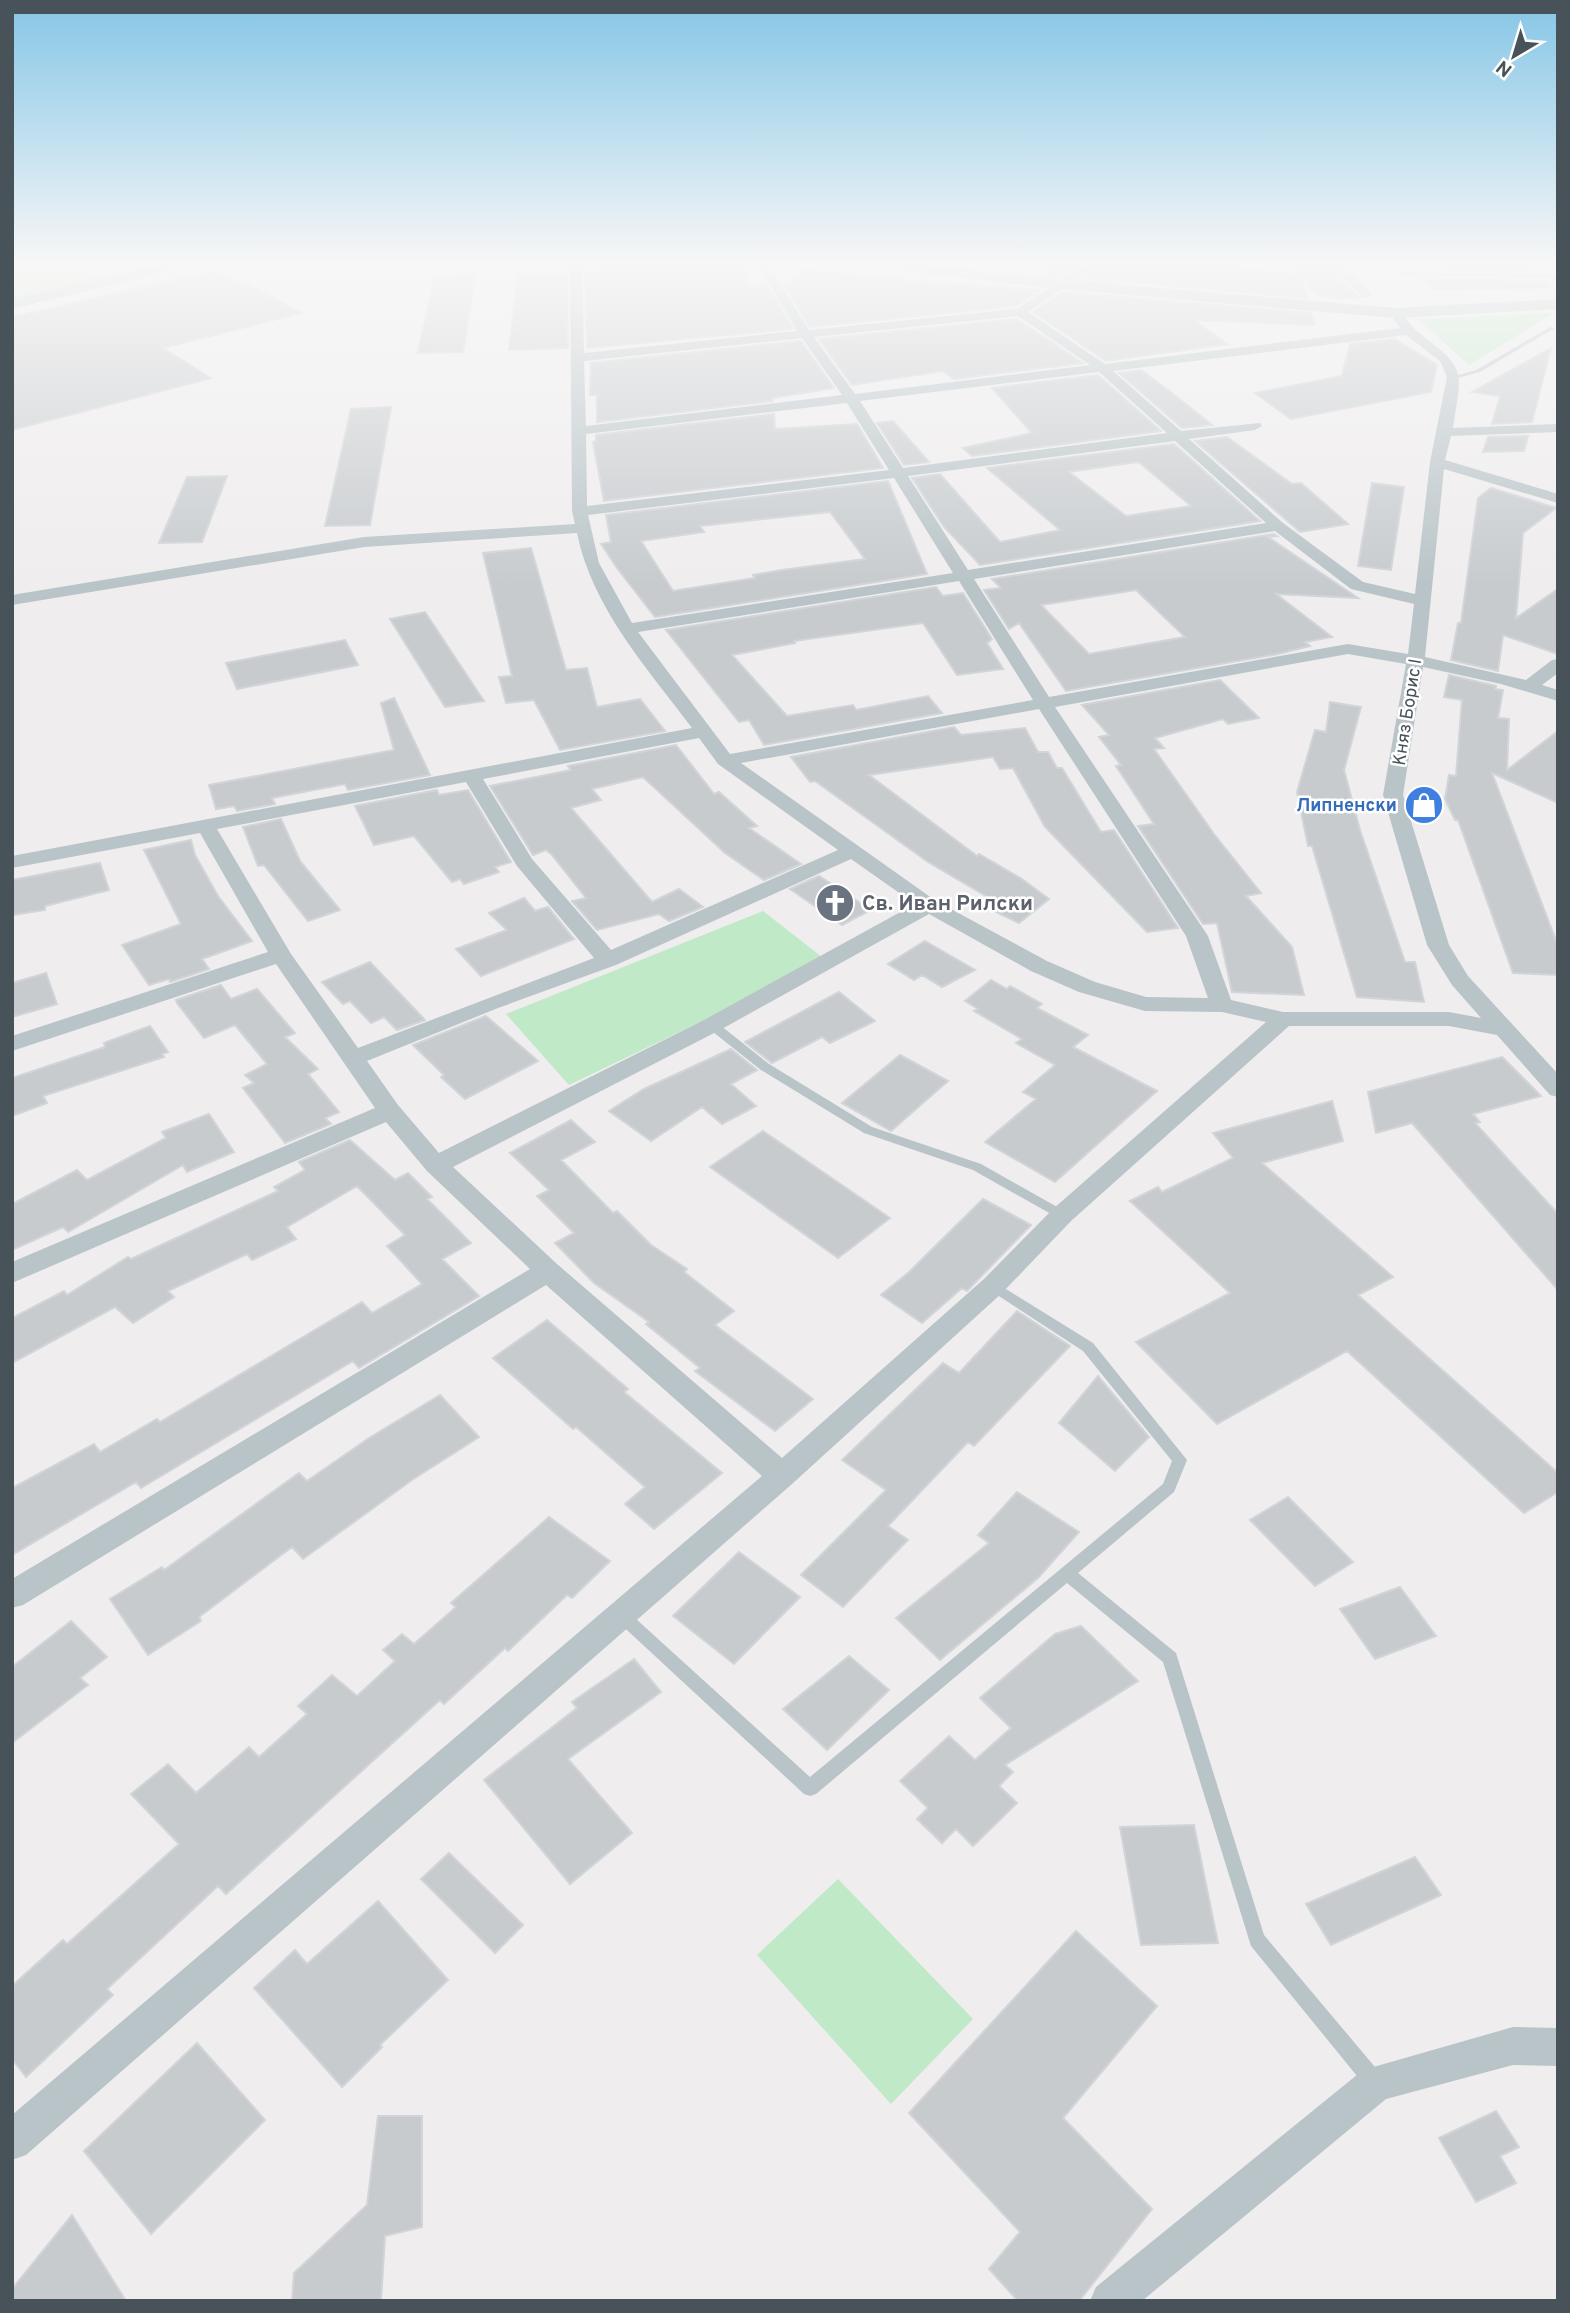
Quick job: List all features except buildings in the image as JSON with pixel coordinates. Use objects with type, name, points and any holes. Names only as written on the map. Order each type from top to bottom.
[{"type":"street","points":[[576,369],[582,520],[591,563],[627,629],[725,761],[929,905],[1039,966],[1087,987],[1145,1004],[1222,1005],[1283,1018],[1450,1019],[1504,1029]]},
{"type":"street","points":[[830,369],[852,399],[1043,702],[1197,936],[1222,1005]]},
{"type":"street","points":[[578,431],[1078,369]]},
{"type":"street","points":[[1103,369],[1278,526],[1357,586],[1422,601]]},
{"type":"street","points":[[1450,369],[1454,377]]},
{"type":"street","name":"Княз Борис I","points":[[1454,377],[1437,462],[1416,659],[1393,795],[1438,945],[1460,980],[1558,1088]]},
{"type":"street","points":[[12,600],[364,541],[582,520],[897,473],[1255,426]]},
{"type":"street","points":[[1445,432],[1558,428]]},
{"type":"street","points":[[1437,462],[1558,499]]},
{"type":"street","points":[[627,629],[1278,526]]},
{"type":"street","points":[[725,761],[1348,649],[1416,659],[1530,686],[1558,696]]},
{"type":"street","points":[[1530,686],[1558,664]]},
{"type":"street","points":[[12,862],[702,732]]},
{"type":"street","points":[[471,775],[524,862],[608,960]]},
{"type":"street","points":[[205,825],[281,955],[390,1111],[436,1165],[548,1270],[782,1476]]},
{"type":"street","points":[[353,1058],[490,1003],[608,960],[852,851]]},
{"type":"street","points":[[436,1165],[712,1025],[929,905]]},
{"type":"street","points":[[12,1044],[281,955]]},
{"type":"street","points":[[12,2141],[782,1476],[993,1286],[1062,1215],[1234,1065],[1283,1018]]},
{"type":"street","points":[[12,1273],[390,1111]]},
{"type":"street","points":[[12,1595],[548,1270]]},
{"type":"street","points":[[1110,2301],[1376,2083],[1513,2046],[1558,2048]]},
{"type":"lane","points":[[1454,377],[1482,369]]},
{"type":"lane","points":[[712,1025],[765,1067],[868,1130],[977,1167],[1062,1215]]},
{"type":"lane","points":[[619,1614],[810,1788],[1170,1488],[1180,1460],[1088,1347],[993,1286]]},
{"type":"lane","points":[[1066,1573],[1170,1658],[1257,1940],[1376,2083]]},
{"type":"green space","points":[[763,911],[827,961],[569,1085],[506,1014]]},
{"type":"green space","points":[[838,1879],[973,2019],[891,2104],[757,1955]]},
{"type":"place","name":"Липненски","points":[[1424,805]]},
{"type":"place","name":"Св. Иван Рилски","points":[[835,903]]}]
